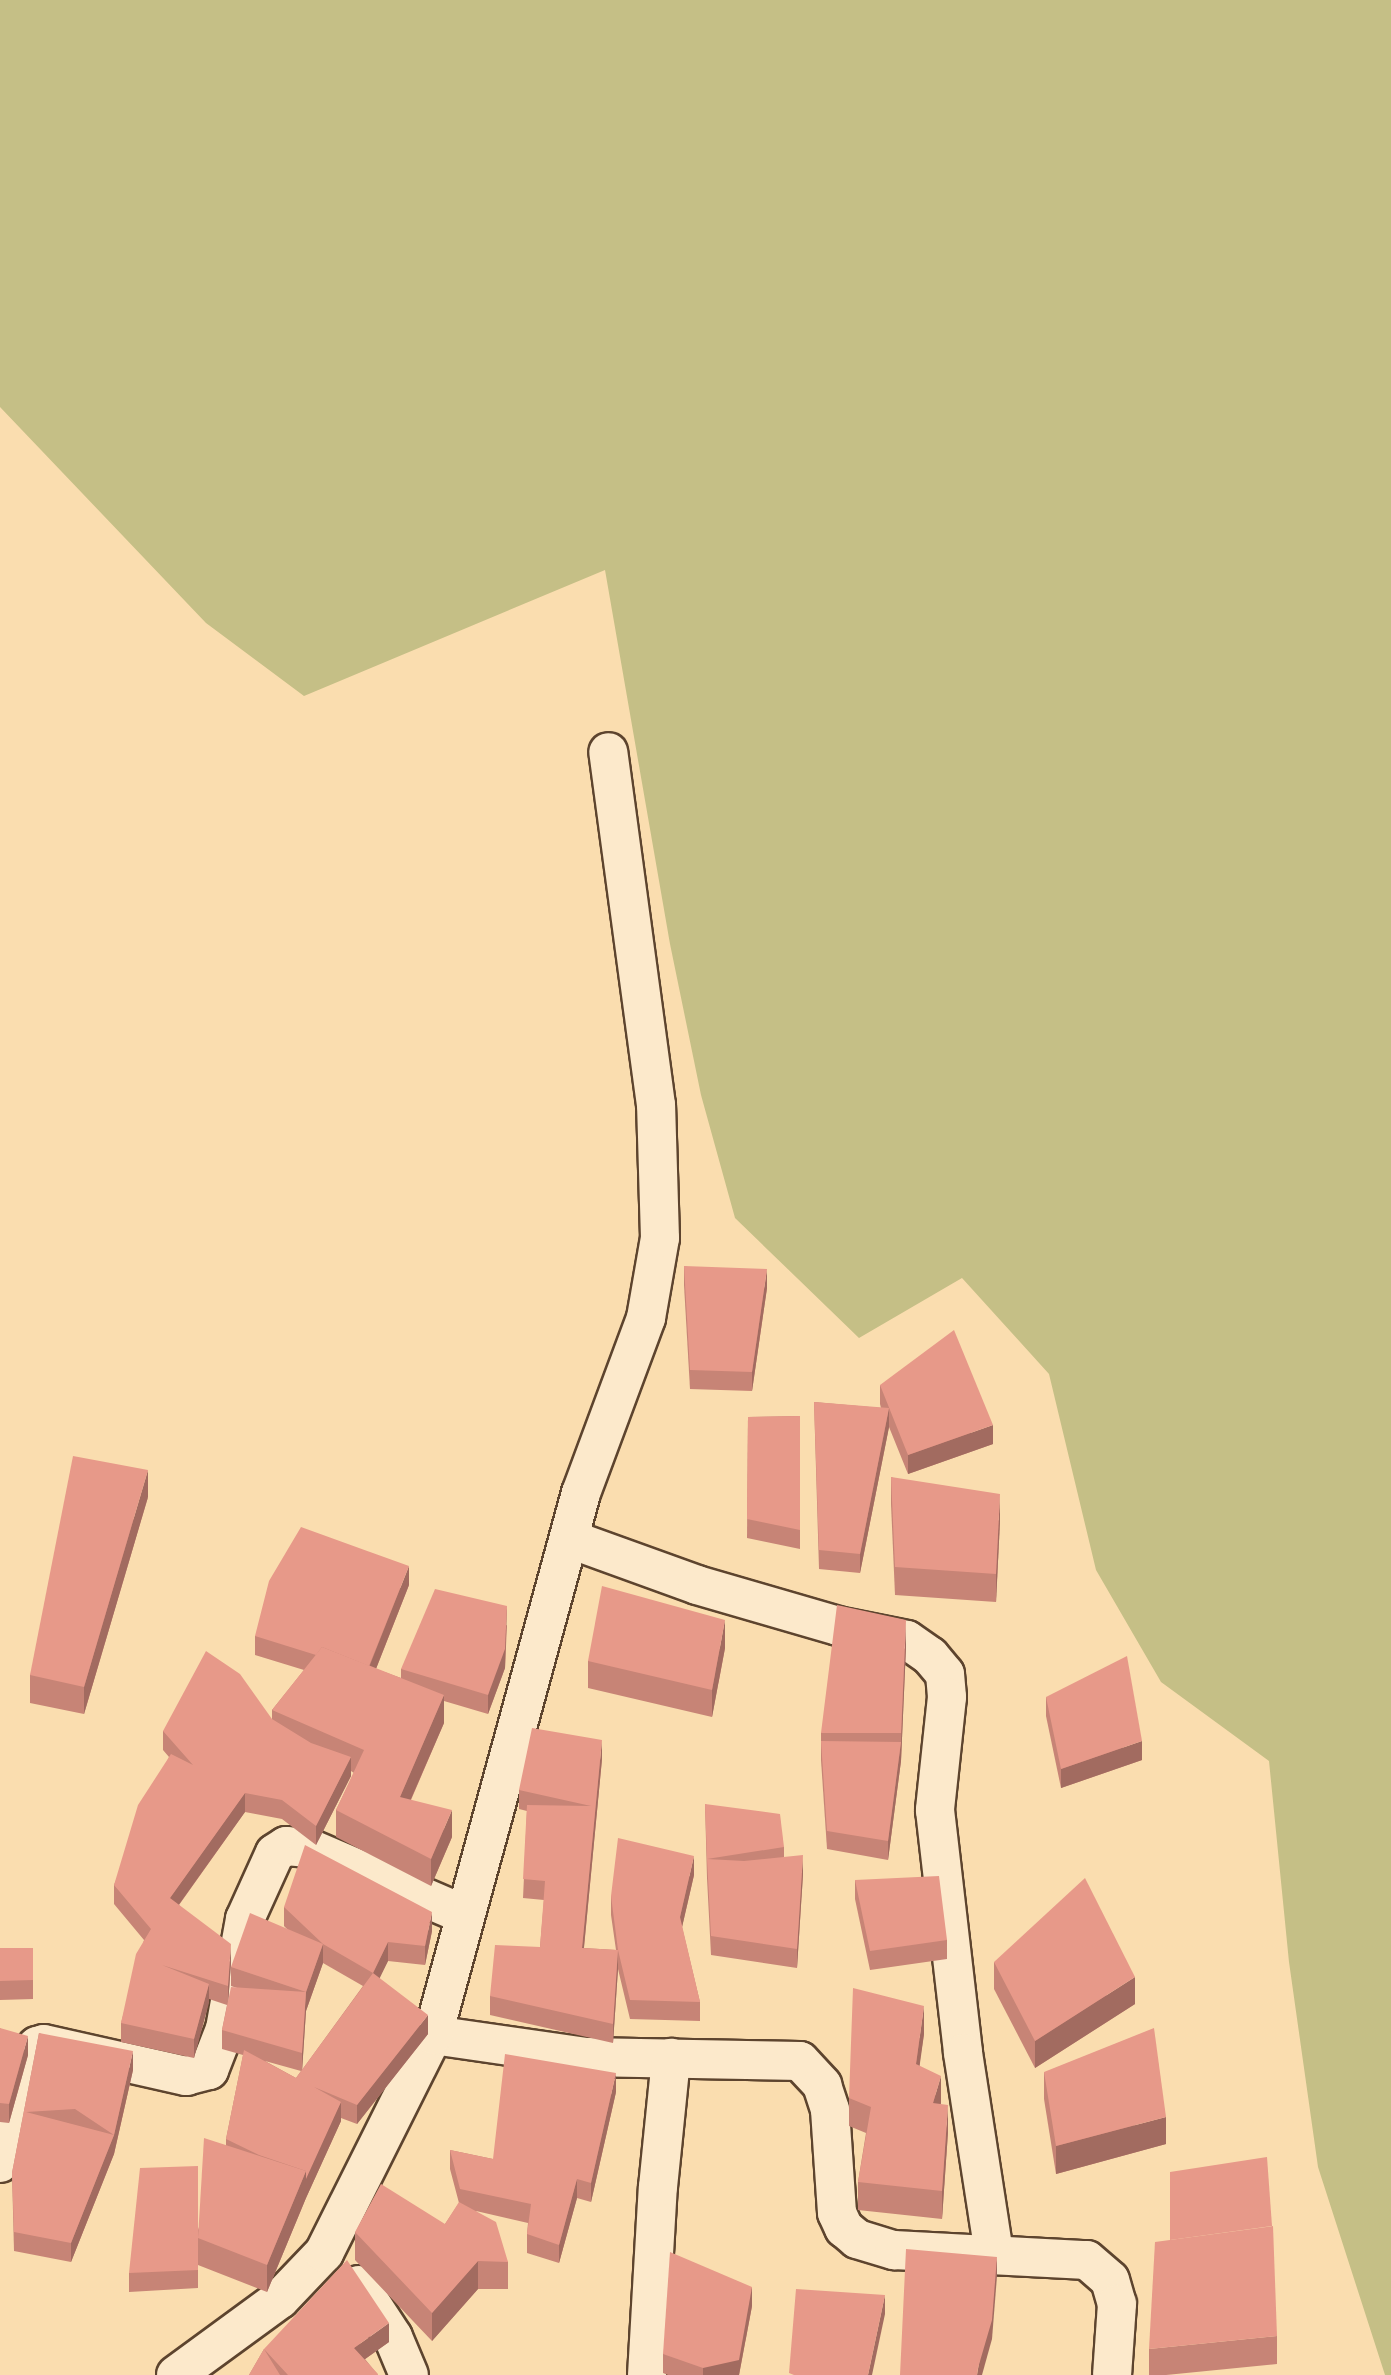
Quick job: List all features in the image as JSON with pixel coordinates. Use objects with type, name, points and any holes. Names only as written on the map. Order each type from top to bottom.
[{"type":"street","points":[[176,2375],[280,2298],[324,2253],[433,2035],[463,1914],[570,1539],[605,1422],[646,1318],[660,1238],[656,1105],[643,983],[608,752]]},
{"type":"street","points":[[570,1539],[698,1585],[838,1626],[907,1640],[930,1656],[944,1674],[947,1697],[936,1810],[963,2053],[993,2254]]},
{"type":"street","points":[[0,2163],[29,2055],[37,2046],[44,2044],[186,2076],[209,2070],[225,2029],[245,1919],[275,1853],[286,1846],[309,1848],[463,1914]]},
{"type":"street","points":[[433,2035],[586,2057],[800,2061],[822,2085],[830,2110],[837,2213],[844,2228],[857,2239],[894,2250],[1087,2260],[1099,2267],[1110,2280],[1116,2304],[1112,2375]]},
{"type":"street","points":[[647,2375],[658,2187],[671,2058]]},
{"type":"street","points":[[324,2253],[351,2273],[393,2337],[408,2375]]},
{"type":"shaded area","points":[[0,0],[1391,0],[1391,2375],[1385,2375],[1318,2167],[1289,1962],[1269,1761],[1161,1682],[1096,1570],[1049,1374],[962,1278],[859,1338],[735,1218],[701,1095],[670,944],[605,570],[304,696],[206,623],[0,407]]},
{"type":"building","points":[[684,1266],[767,1269],[752,1372],[690,1370]]},
{"type":"building","points":[[954,1330],[993,1425],[908,1455],[880,1385]]},
{"type":"building","points":[[814,1402],[889,1408],[860,1554],[819,1550]]},
{"type":"building","points":[[800,1416],[800,1530],[747,1519],[748,1417]]},
{"type":"building","points":[[73,1456],[148,1470],[84,1687],[30,1675]]},
{"type":"building","points":[[891,1477],[1000,1494],[996,1574],[895,1567]]},
{"type":"building","points":[[301,1527],[409,1566],[369,1666],[322,1647],[316,1655],[255,1636],[269,1581]]},
{"type":"building","points":[[602,1586],[725,1620],[712,1690],[588,1661]]},
{"type":"building","points":[[435,1589],[507,1606],[505,1649],[488,1695],[401,1669]]},
{"type":"building","points":[[837,1605],[906,1620],[901,1733],[821,1733]]},
{"type":"building","points":[[322,1647],[444,1695],[400,1797],[452,1810],[431,1859],[336,1810],[364,1750],[272,1710]]},
{"type":"building","points":[[206,1651],[240,1674],[272,1719],[311,1743],[351,1757],[316,1826],[282,1800],[245,1793],[170,1898],[231,1944],[228,1986],[162,1965],[209,1984],[194,2039],[121,2023],[136,1954],[151,1929],[114,1885],[138,1805],[171,1754],[193,1765],[163,1731]]},
{"type":"building","points":[[1127,1656],[1142,1741],[1061,1769],[1046,1697]]},
{"type":"building","points":[[532,1728],[602,1740],[582,1948],[618,1950],[613,2024],[490,1996],[495,1945],[540,1947],[545,1881],[523,1879],[527,1805],[591,1806],[519,1790]]},
{"type":"building","points":[[821,1741],[901,1742],[888,1841],[827,1831]]},
{"type":"building","points":[[705,1804],[780,1814],[784,1847],[707,1859]]},
{"type":"building","points":[[618,1838],[694,1856],[680,1917],[700,2002],[630,2000],[618,1950],[611,1896]]},
{"type":"building","points":[[305,1845],[432,1912],[425,1946],[388,1942],[373,1973],[323,1944],[284,1907]]},
{"type":"building","points":[[803,1855],[797,1949],[711,1936],[707,1859],[744,1861]]},
{"type":"building","points":[[939,1876],[947,1940],[870,1951],[855,1880]]},
{"type":"building","points":[[1085,1878],[1135,1977],[1035,2041],[994,1962]]},
{"type":"building","points":[[250,1913],[323,1944],[306,1992],[231,1967]]},
{"type":"building","points":[[0,1948],[33,1948],[33,1980],[0,1981]]},
{"type":"building","points":[[373,1973],[428,2015],[357,2105],[314,2087],[341,2102],[306,2179],[306,2171],[259,2155],[226,2139],[244,2050],[296,2078]]},
{"type":"building","points":[[231,1987],[306,1992],[302,2053],[222,2030]]},
{"type":"building","points":[[853,1988],[924,2006],[916,2064],[941,2076],[933,2103],[948,2105],[942,2191],[858,2182],[871,2107],[849,2098]]},
{"type":"building","points":[[0,2028],[28,2036],[9,2104],[0,2103]]},
{"type":"building","points":[[1154,2028],[1166,2117],[1056,2146],[1044,2072]]},
{"type":"building","points":[[39,2033],[133,2051],[114,2135],[71,2243],[14,2232],[12,2173]],"holes":[[[75,2109],[114,2135],[26,2112]]]},
{"type":"building","points":[[505,2054],[616,2073],[591,2183],[577,2179],[559,2245],[527,2234],[531,2204],[460,2189],[450,2150],[493,2159]]},
{"type":"building","points":[[204,2138],[306,2171],[267,2265],[198,2238]]},
{"type":"building","points":[[1267,2157],[1272,2226],[1170,2240],[1170,2172]]},
{"type":"building","points":[[198,2166],[198,2270],[129,2273],[140,2168]]},
{"type":"building","points":[[381,2184],[445,2224],[459,2202],[496,2222],[508,2262],[478,2261],[432,2313],[355,2232]]},
{"type":"building","points":[[1273,2226],[1277,2336],[1149,2349],[1155,2242]]},
{"type":"building","points":[[906,2249],[997,2257],[992,2320],[977,2375],[900,2375]]},
{"type":"building","points":[[670,2252],[752,2287],[739,2360],[703,2368],[663,2354]]},
{"type":"building","points":[[347,2260],[389,2323],[354,2348],[377,2375],[288,2375],[264,2349]]},
{"type":"building","points":[[796,2289],[885,2295],[868,2375],[789,2373]]},
{"type":"building","points":[[264,2349],[280,2375],[249,2375]]}]
